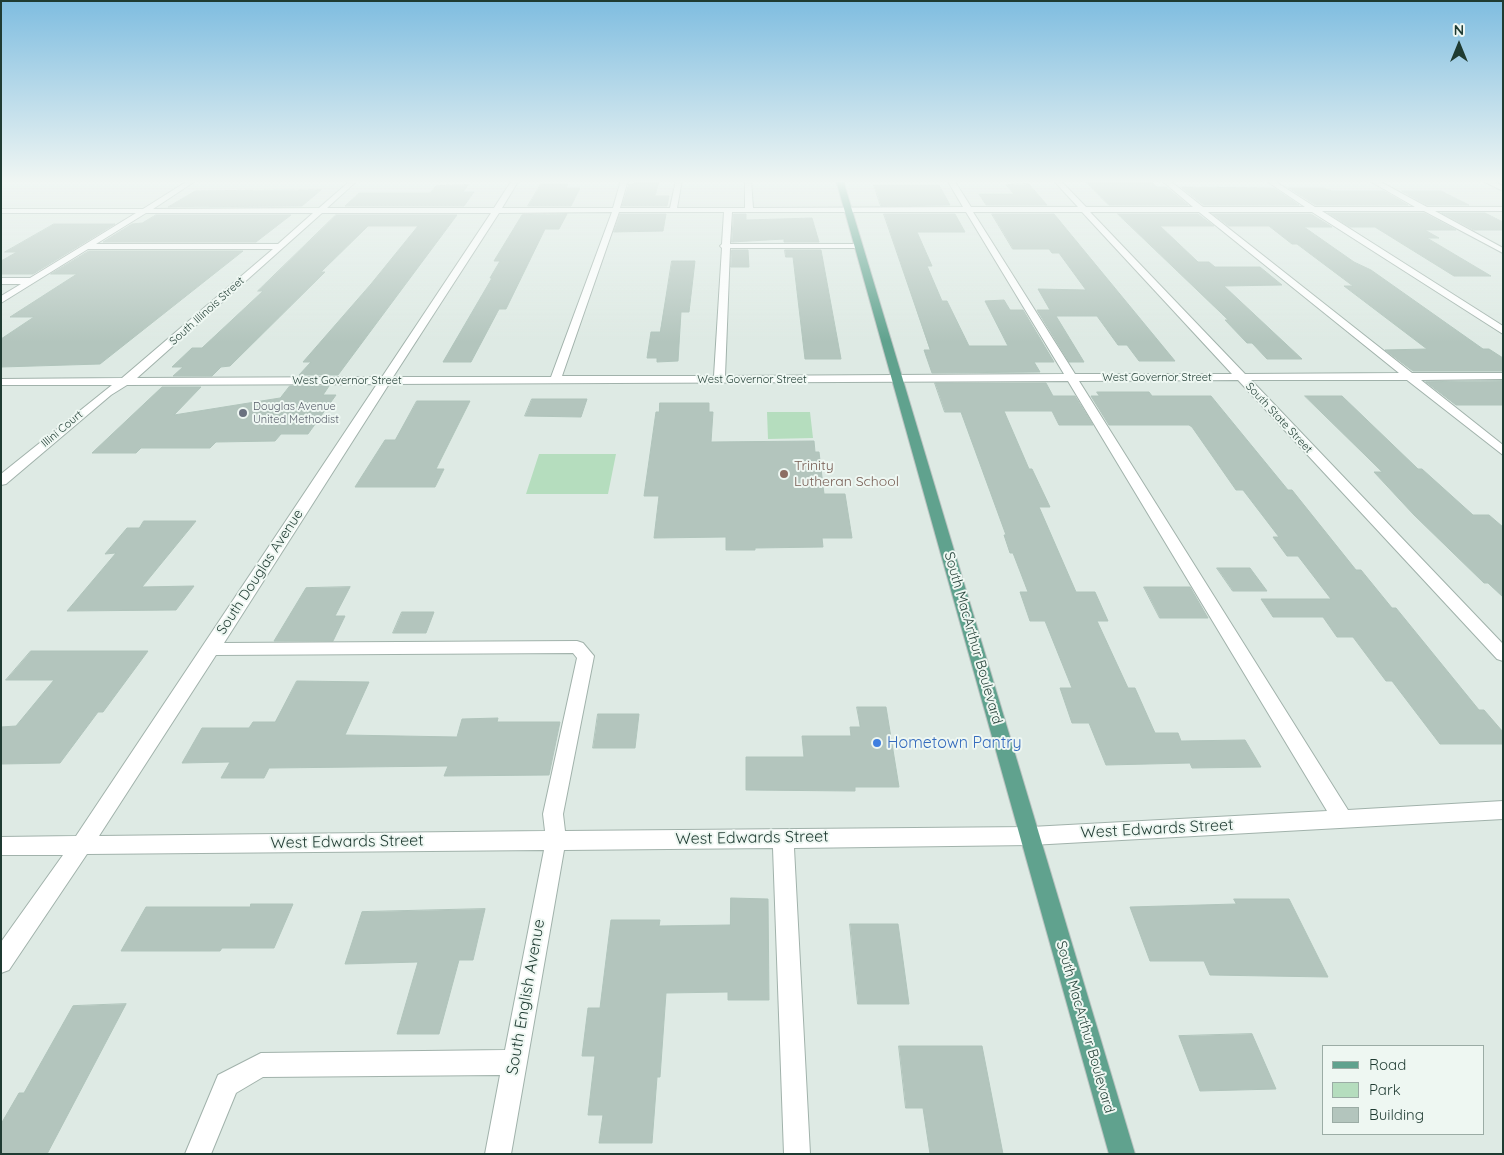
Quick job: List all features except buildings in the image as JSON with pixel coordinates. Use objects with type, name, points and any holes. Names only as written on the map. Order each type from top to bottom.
[{"type":"main road","name":"South MacArthur Boulevard","points":[[854,234],[898,379],[1122,1154]]},
{"type":"street","points":[[1,300],[107,234]]},
{"type":"street","name":"South Illinois Street","points":[[126,382],[294,234]]},
{"type":"street","name":"South Douglas Avenue","points":[[1,962],[53,884],[82,846],[481,234]]},
{"type":"street","points":[[555,380],[608,234]]},
{"type":"street","points":[[719,380],[725,234]]},
{"type":"street","points":[[983,234],[1342,818]]},
{"type":"street","name":"South State Street","points":[[1107,234],[1503,655]]},
{"type":"street","points":[[1231,234],[1503,451]]},
{"type":"street","points":[[1351,234],[1503,332]]},
{"type":"street","points":[[1471,234],[1503,251]]},
{"type":"street","points":[[86,247],[280,246]]},
{"type":"street","points":[[724,246],[857,246]]},
{"type":"street","points":[[1,281],[31,281]]},
{"type":"street","name":"West Governor Street","points":[[1,382],[1503,376]]},
{"type":"street","name":"Illini Court","points":[[1,481],[107,393],[126,382]]},
{"type":"street","name":"South English Avenue","points":[[210,649],[577,647],[586,656],[553,814],[556,840],[498,1154]]},
{"type":"street","name":"West Edwards Street","points":[[1,846],[1031,836],[1503,810]]},
{"type":"street","points":[[783,838],[797,1154]]},
{"type":"street","points":[[198,1154],[227,1084],[261,1065],[514,1062]]},
{"type":"green space","points":[[767,412],[810,412],[813,438],[768,439]]},
{"type":"green space","points":[[539,454],[616,454],[608,494],[526,494]]},
{"type":"place","name":"Douglas Avenue United Methodist","points":[[243,413]]},
{"type":"place","name":"Trinity Lutheran School","points":[[784,474]]},
{"type":"place","name":"Hometown Pantry","points":[[877,743]]}]
